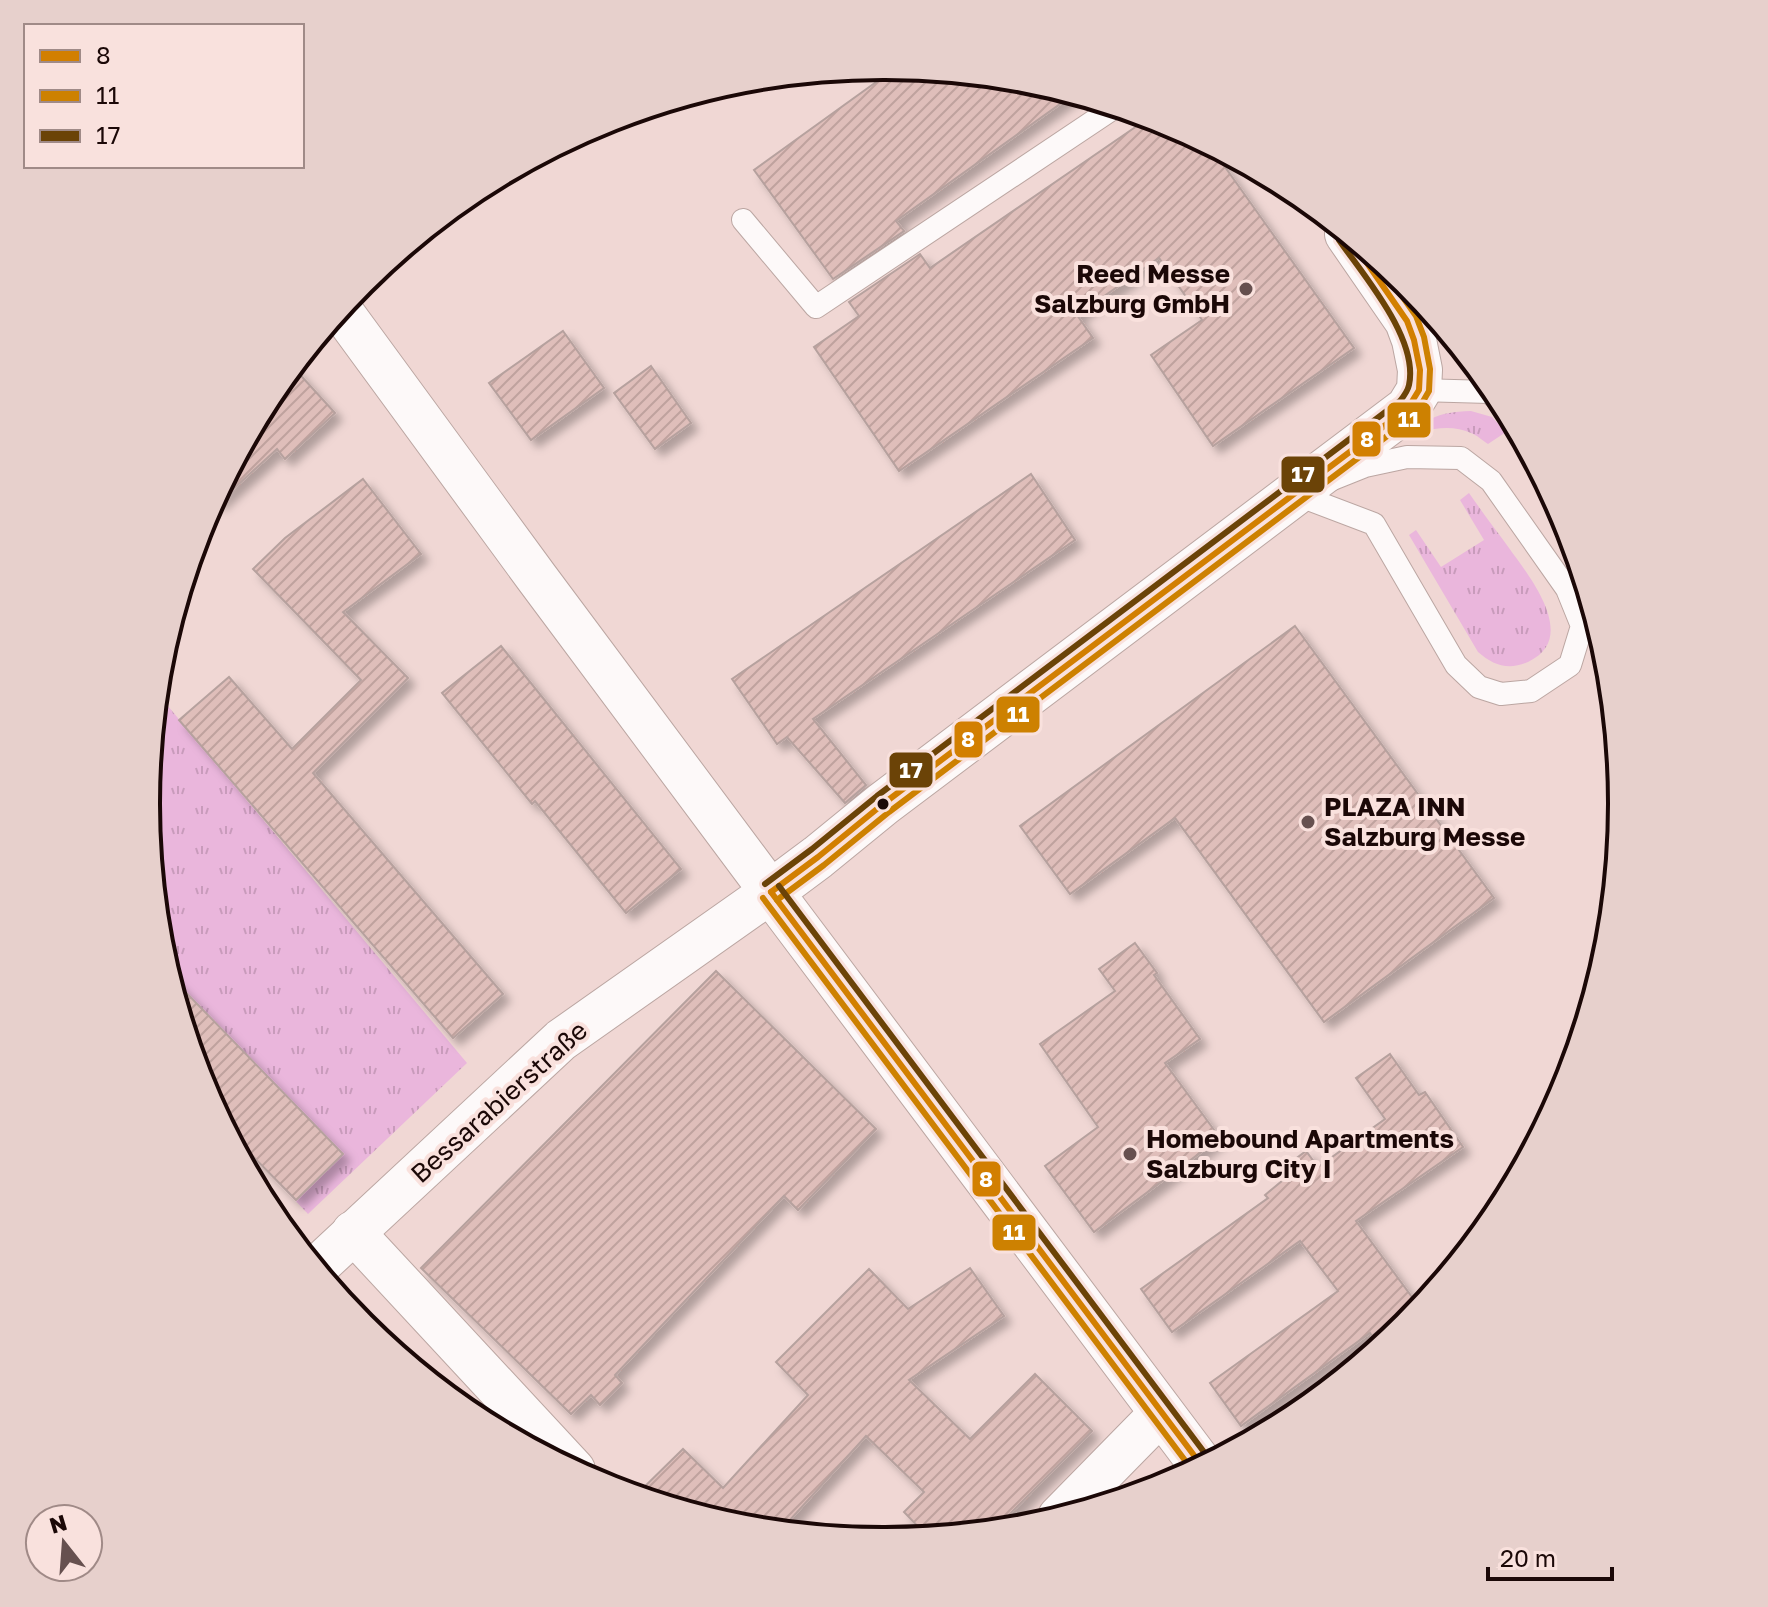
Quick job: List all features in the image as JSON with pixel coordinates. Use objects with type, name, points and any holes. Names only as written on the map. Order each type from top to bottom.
[{"type":"street","points":[[771,892],[921,775],[1408,408],[1419,390],[1420,370],[1414,340],[1407,321],[1372,270]]},
{"type":"street","points":[[347,319],[537,578],[1195,1456]]},
{"type":"street","points":[[1295,494],[1323,439],[1387,393],[1403,375],[1414,340]]},
{"type":"street","name":"Bessarabierstraße","points":[[324,1261],[561,1040],[771,892]]},
{"type":"street","points":[[353,1232],[551,1445]]},
{"type":"street","points":[[1075,1501],[1162,1412]]},
{"type":"lane","points":[[743,220],[816,307],[1104,114]]},
{"type":"lane","points":[[1419,390],[1479,392]]},
{"type":"lane","points":[[1407,457],[1461,458],[1491,481],[1567,589],[1582,626],[1570,665],[1531,691],[1501,694],[1479,687],[1456,665],[1374,524],[1295,494],[1365,466],[1407,457]]},
{"type":"green space","points":[[1471,411],[1492,417],[1505,433],[1488,444],[1473,434],[1453,428],[1425,431],[1398,439],[1432,418]]},
{"type":"green space","points":[[1469,493],[1528,574],[1546,606],[1550,638],[1543,651],[1521,665],[1501,665],[1478,652],[1409,535],[1416,530],[1441,567],[1484,540],[1460,500]]},
{"type":"green space","points":[[168,706],[467,1063],[308,1214],[252,1155],[216,1080],[185,991],[174,945],[162,851],[160,804]]},
{"type":"building","points":[[879,80],[978,86],[1062,103],[896,221],[904,231],[833,279],[754,170]]},
{"type":"building","points":[[1137,126],[1224,165],[1354,348],[1213,446],[1151,355],[1202,320],[1159,258],[1077,315],[1093,338],[899,471],[814,347],[859,316],[849,302],[920,254],[930,268]]},
{"type":"building","points":[[563,331],[604,388],[531,440],[489,383]]},
{"type":"building","points":[[651,366],[691,423],[655,449],[614,393]]},
{"type":"building","points":[[301,376],[335,413],[285,459],[277,449],[232,490],[257,442]]},
{"type":"building","points":[[1031,474],[1075,540],[813,719],[866,785],[845,803],[787,737],[777,744],[732,679]]},
{"type":"building","points":[[363,479],[421,554],[343,612],[408,678],[313,773],[503,994],[453,1038],[179,720],[229,677],[292,749],[361,680],[253,569],[285,538]]},
{"type":"building","name":"PLAZA INN Salzburg Messe","points":[[1295,626],[1494,898],[1324,1022],[1175,818],[1070,894],[1020,826]]},
{"type":"building","points":[[501,646],[681,869],[626,913],[442,693]]},
{"type":"building","points":[[1135,943],[1200,1039],[1165,1063],[1220,1138],[1094,1232],[1045,1166],[1098,1127],[1040,1044],[1115,991],[1099,969]]},
{"type":"building","points":[[716,971],[876,1129],[798,1210],[784,1196],[615,1375],[622,1383],[600,1405],[591,1395],[571,1414],[421,1268]]},
{"type":"building","points":[[185,992],[343,1154],[296,1200],[252,1155],[216,1080]]},
{"type":"building","points":[[1390,1054],[1419,1095],[1425,1092],[1463,1147],[1356,1221],[1412,1298],[1372,1336],[1370,1333],[1241,1426],[1210,1383],[1338,1291],[1300,1241],[1172,1332],[1141,1289],[1268,1198],[1265,1195],[1283,1180],[1281,1170],[1306,1151],[1318,1167],[1385,1119],[1356,1078]]},
{"type":"building","points":[[970,1268],[1004,1316],[909,1380],[970,1439],[1035,1374],[1092,1431],[1008,1516],[917,1526],[904,1512],[924,1492],[866,1436],[789,1521],[743,1513],[645,1487],[683,1449],[723,1488],[808,1395],[776,1362],[869,1269],[908,1309]]},
{"type":"transit line","name":"17","points":[[765,884],[1400,401],[1409,385],[1410,367],[1406,348],[1387,309],[1343,245]]},
{"type":"transit line","name":"8","points":[[771,892],[1408,408],[1419,390],[1420,370],[1414,340],[1407,321],[1372,270]]},
{"type":"transit line","name":"11","points":[[777,900],[1415,415],[1429,391],[1430,369],[1424,337],[1409,305]]},
{"type":"transit line","name":"17","points":[[779,886],[1204,1452]]},
{"type":"transit line","name":"8","points":[[771,892],[1195,1456]]},
{"type":"transit line","name":"11","points":[[763,898],[1185,1461]]},
{"type":"place","name":"Reed Messe Salzburg GmbH","points":[[1246,289]]},
{"type":"place","name":"PLAZA INN Salzburg Messe","points":[[1308,822]]},
{"type":"place","name":"Homebound Apartments Salzburg City I","points":[[1130,1154]]}]
